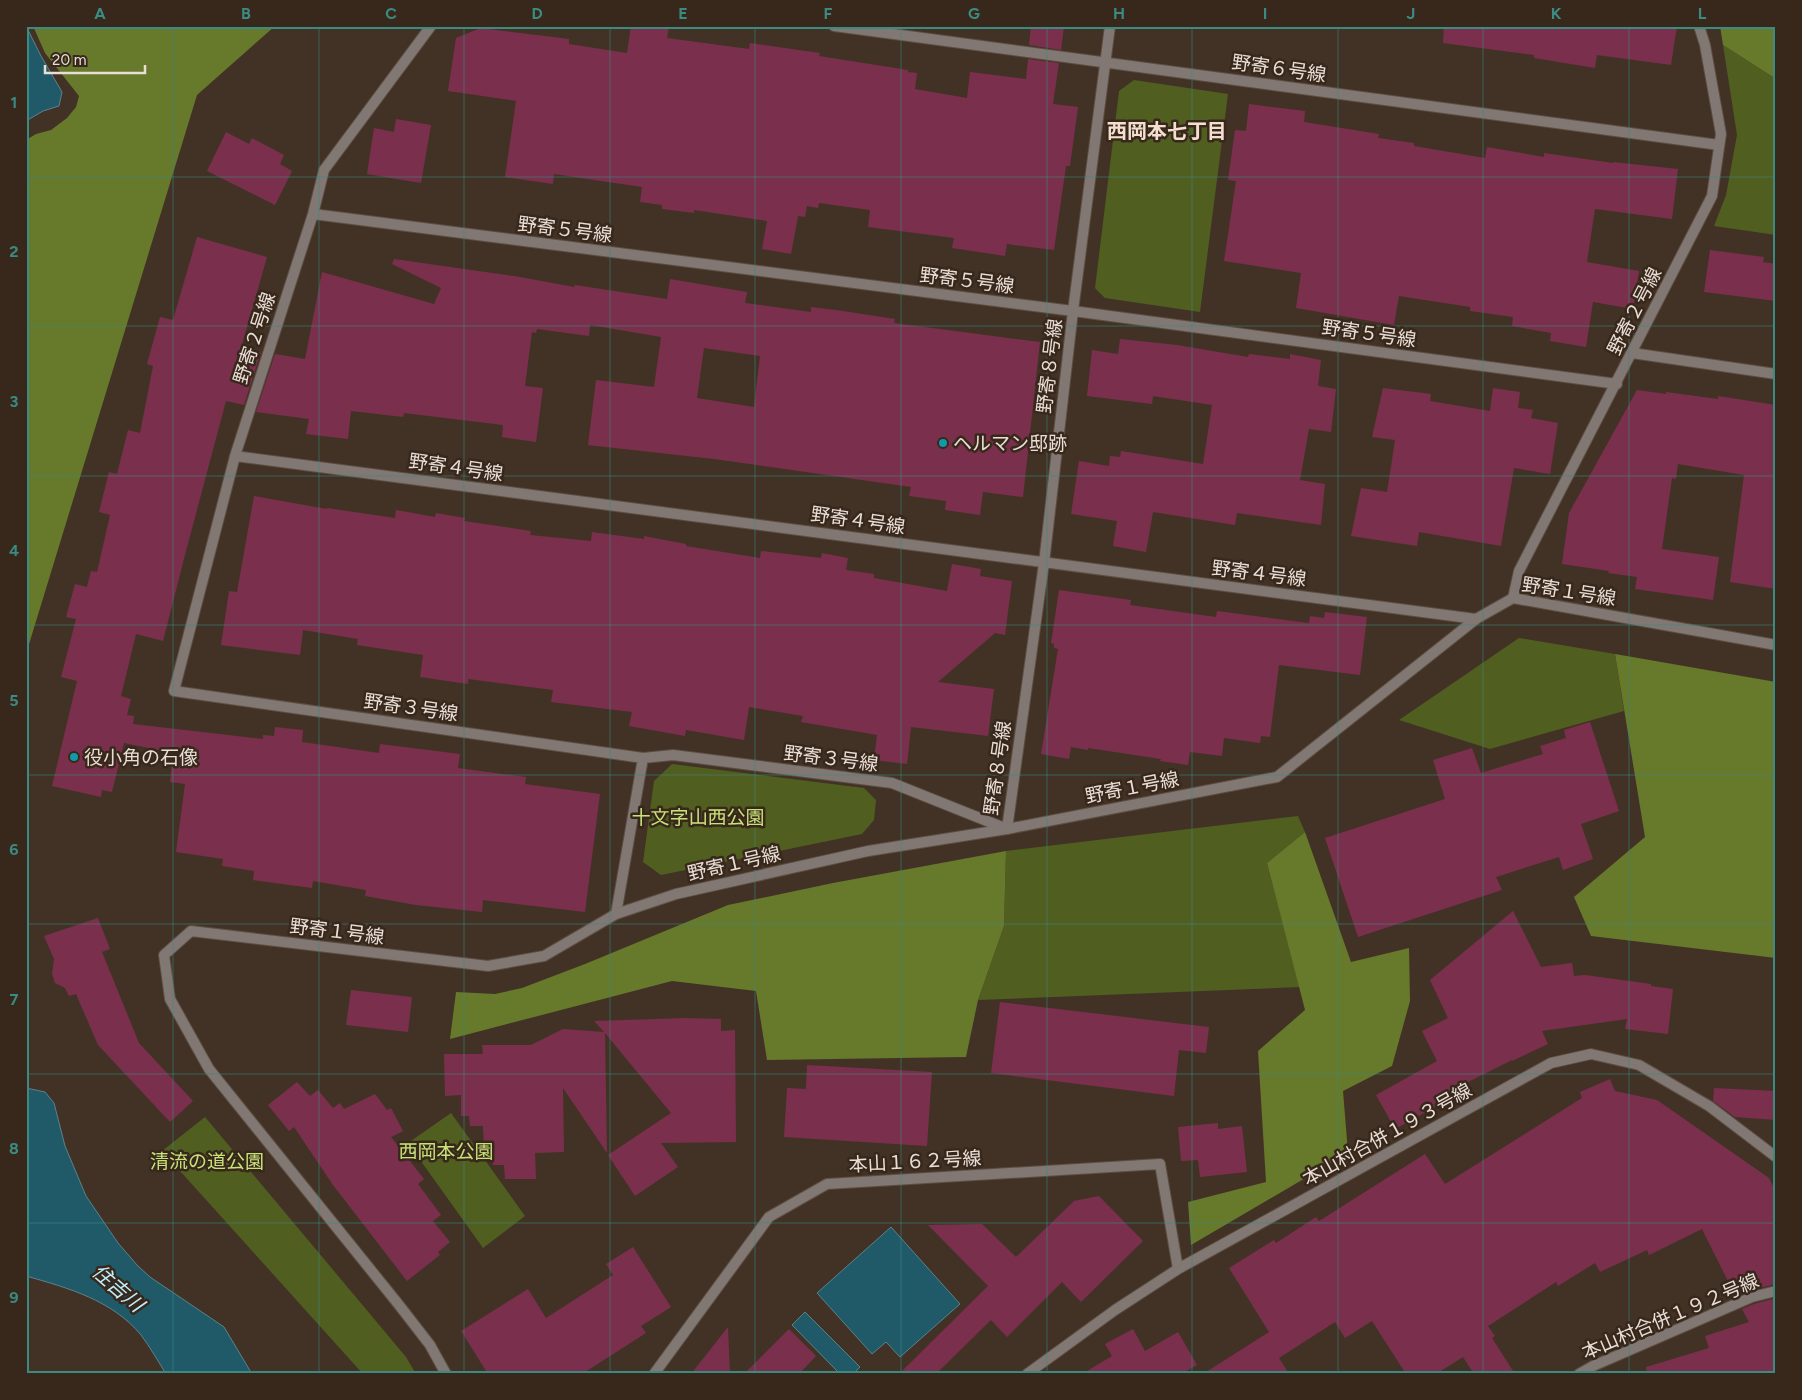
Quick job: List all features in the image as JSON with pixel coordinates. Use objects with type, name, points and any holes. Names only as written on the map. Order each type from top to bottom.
[{"type":"street","name":"野寄２号線","points":[[174,691],[235,456],[312,214],[324,170],[431,26]]},
{"type":"street","name":"野寄６号線","points":[[834,26],[1719,145]]},
{"type":"street","name":"野寄８号線","points":[[1006,829],[1044,563],[1073,311],[1110,26]]},
{"type":"street","name":"野寄２号線","points":[[1513,598],[1519,571],[1617,384],[1712,196],[1721,134],[1706,45],[1699,26]]},
{"type":"street","name":"野寄５号線","points":[[312,214],[1073,311],[1617,384]]},
{"type":"street","points":[[1632,353],[1776,374]]},
{"type":"street","name":"野寄４号線","points":[[235,456],[1476,620]]},
{"type":"street","name":"野寄１号線","points":[[446,1374],[430,1345],[399,1305],[209,1069],[170,999],[164,955],[191,931],[488,966],[544,956],[616,914],[676,894],[868,851],[1006,829],[1277,777],[1476,620],[1513,598],[1776,645]]},
{"type":"street","name":"野寄３号線","points":[[174,691],[643,758],[673,756],[892,783],[1006,829]]},
{"type":"street","points":[[616,914],[643,758]]},
{"type":"street","name":"本山村合併１９３号線","points":[[1027,1374],[1115,1310],[1178,1269],[1551,1063],[1591,1054],[1639,1065],[1709,1106],[1776,1157]]},
{"type":"street","name":"本山１６２号線","points":[[654,1374],[769,1217],[827,1184],[1160,1164],[1178,1269]]},
{"type":"street","name":"本山村合併１９２号線","points":[[1579,1374],[1593,1366],[1752,1297],[1776,1291]]},
{"type":"green space","points":[[33,26],[275,26],[197,95],[26,654],[26,140],[36,134],[51,130],[67,118],[76,107],[79,96],[45,53]]},
{"type":"green space","points":[[1720,26],[1776,26],[1776,79],[1723,45]]},
{"type":"green space","points":[[1723,45],[1776,79],[1776,235],[1714,226],[1726,195],[1737,135]]},
{"type":"green space","points":[[1134,80],[1228,94],[1200,312],[1105,298],[1095,288],[1119,91]]},
{"type":"green space","points":[[1519,638],[1615,654],[1624,711],[1490,749],[1399,720]]},
{"type":"green space","points":[[1615,654],[1776,682],[1776,958],[1591,936],[1574,897],[1645,837]]},
{"type":"green space","name":"十文字山西公園","points":[[672,764],[864,788],[876,800],[874,820],[862,834],[661,875],[643,862],[654,781]]},
{"type":"green space","points":[[1298,816],[1305,832],[1267,863],[1300,987],[978,1000],[1004,926],[1006,851]]},
{"type":"green space","points":[[1305,832],[1351,962],[1409,948],[1410,1001],[1392,1066],[1343,1091],[1348,1153],[1191,1245],[1188,1202],[1266,1182],[1258,1051],[1305,1010],[1267,863]]},
{"type":"green space","points":[[1006,851],[1004,926],[978,1000],[966,1057],[767,1060],[756,991],[672,981],[450,1039],[456,992],[495,994],[522,988],[728,905],[833,883]]},
{"type":"green space","name":"西岡本公園","points":[[451,1113],[525,1216],[483,1248],[408,1143]]},
{"type":"green space","name":"清流の道公園","points":[[205,1117],[406,1357],[416,1374],[363,1374],[162,1151]]},
{"type":"water","points":[[26,26],[62,92],[59,106],[43,111],[26,121]]},
{"type":"water","name":"住吉川","points":[[26,1088],[45,1092],[54,1103],[65,1146],[86,1196],[118,1243],[150,1277],[224,1327],[252,1374],[166,1374],[141,1335],[117,1313],[88,1297],[58,1285],[26,1276]]},
{"type":"water","points":[[891,1227],[960,1304],[900,1357],[886,1342],[872,1354],[817,1293]]},
{"type":"water","points":[[805,1312],[860,1367],[853,1374],[840,1374],[792,1325]]},
{"type":"building","points":[[631,26],[669,26],[667,38],[749,49],[750,43],[820,53],[819,56],[908,70],[908,72],[917,73],[915,89],[967,98],[970,72],[1026,79],[1028,59],[1059,63],[1053,104],[1078,107],[1070,166],[1066,166],[1054,250],[1007,244],[1005,256],[952,248],[954,238],[868,227],[870,210],[819,203],[818,208],[807,206],[805,217],[798,216],[791,254],[762,249],[767,221],[694,210],[694,213],[662,209],[662,205],[640,202],[642,187],[554,174],[553,184],[505,177],[516,101],[448,91],[456,38],[481,28],[569,39],[569,44],[627,53]]},
{"type":"building","points":[[1031,26],[1064,26],[1061,50],[1029,45]]},
{"type":"building","points":[[1444,26],[1677,26],[1671,65],[1597,55],[1595,68],[1534,58],[1534,55],[1443,43]]},
{"type":"building","points":[[1249,104],[1305,111],[1304,122],[1379,134],[1378,138],[1414,143],[1414,146],[1485,158],[1487,147],[1544,157],[1544,153],[1613,163],[1678,169],[1672,219],[1595,209],[1587,262],[1639,271],[1633,309],[1593,302],[1586,347],[1550,341],[1551,333],[1512,326],[1513,317],[1470,311],[1470,307],[1399,296],[1394,325],[1296,308],[1301,273],[1224,261],[1236,181],[1228,180],[1235,130],[1246,131]]},
{"type":"building","points":[[396,119],[431,125],[421,183],[367,174],[374,128],[394,132]]},
{"type":"building","points":[[226,132],[249,144],[252,138],[284,155],[280,164],[292,171],[275,205],[207,171]]},
{"type":"building","points":[[197,237],[267,257],[241,348],[261,352],[244,405],[226,401],[163,641],[136,634],[121,696],[131,699],[127,715],[134,716],[133,724],[263,739],[263,735],[274,736],[275,727],[303,730],[302,742],[379,753],[380,744],[460,754],[458,768],[526,777],[525,784],[600,794],[585,912],[483,900],[482,912],[416,905],[365,896],[366,890],[313,881],[312,888],[253,880],[254,871],[222,866],[223,859],[176,852],[185,784],[170,782],[173,753],[124,743],[112,792],[102,790],[101,797],[52,786],[77,681],[61,677],[76,619],[66,617],[75,584],[87,587],[91,571],[97,572],[110,515],[99,512],[109,472],[117,474],[128,430],[140,433],[153,366],[147,364],[160,317],[173,320]]},
{"type":"building","points":[[1710,250],[1764,257],[1763,262],[1776,264],[1776,301],[1704,292]]},
{"type":"building","points":[[394,259],[520,277],[574,287],[575,285],[667,299],[670,279],[747,292],[745,303],[811,312],[811,307],[843,311],[895,319],[894,323],[1040,342],[1023,497],[983,492],[980,515],[945,510],[946,501],[909,496],[911,487],[714,459],[588,445],[596,380],[654,387],[661,337],[590,325],[589,336],[537,329],[536,333],[532,332],[525,386],[543,388],[536,442],[502,437],[503,425],[404,413],[403,417],[351,411],[348,439],[306,434],[309,419],[256,412],[275,354],[305,359],[322,272],[434,304],[441,288],[392,264]],"holes":[[[704,348],[760,356],[754,407],[697,398]]]},
{"type":"building","points":[[1120,339],[1177,345],[1248,357],[1249,354],[1290,359],[1290,354],[1321,360],[1318,386],[1336,389],[1331,432],[1309,429],[1300,480],[1325,484],[1321,525],[1237,513],[1235,525],[1153,512],[1146,552],[1113,546],[1117,521],[1071,514],[1079,461],[1109,466],[1110,456],[1120,457],[1121,451],[1203,464],[1212,405],[1153,396],[1152,404],[1087,396],[1092,350],[1118,354]]},
{"type":"building","points":[[1383,388],[1431,394],[1430,401],[1490,411],[1493,388],[1520,392],[1518,408],[1533,410],[1531,418],[1558,423],[1550,474],[1514,468],[1501,546],[1419,532],[1417,546],[1351,536],[1361,488],[1387,492],[1395,440],[1372,437]]},
{"type":"building","points":[[1637,390],[1718,399],[1718,396],[1776,405],[1776,589],[1730,582],[1744,475],[1678,464],[1676,479],[1672,478],[1662,549],[1719,557],[1713,600],[1635,589],[1637,577],[1562,564],[1569,513]]},
{"type":"building","points":[[254,496],[327,509],[395,518],[396,510],[435,517],[436,513],[465,518],[464,521],[531,531],[530,535],[591,541],[592,532],[644,539],[644,536],[686,544],[686,546],[760,558],[761,551],[821,558],[822,553],[848,558],[846,570],[874,574],[874,578],[947,591],[952,564],[981,569],[980,576],[1012,581],[1005,635],[995,633],[938,682],[994,689],[988,736],[911,727],[907,764],[874,760],[877,735],[801,722],[803,716],[749,707],[744,740],[686,730],[685,736],[629,726],[632,712],[551,702],[553,690],[468,679],[468,684],[420,677],[423,655],[357,645],[358,639],[303,630],[300,655],[221,645],[229,591],[237,592]]},
{"type":"building","points":[[1059,590],[1131,600],[1130,605],[1216,617],[1217,611],[1309,623],[1310,616],[1324,618],[1325,612],[1367,617],[1360,675],[1279,665],[1270,737],[1261,736],[1260,743],[1224,738],[1222,756],[1190,752],[1188,765],[1088,748],[1088,750],[1071,747],[1069,759],[1041,754],[1058,649],[1054,648],[1054,644],[1051,643]]},
{"type":"building","points":[[1590,722],[1619,811],[1581,824],[1593,859],[1563,870],[1559,857],[1496,877],[1502,890],[1358,937],[1325,838],[1445,799],[1433,760],[1472,748],[1481,773],[1543,754],[1540,746],[1566,738],[1564,730]]},
{"type":"building","points":[[1513,911],[1541,967],[1572,963],[1574,976],[1585,975],[1673,989],[1668,1034],[1625,1029],[1627,1019],[1542,1031],[1548,1044],[1448,1092],[1451,1098],[1395,1129],[1376,1095],[1437,1061],[1422,1031],[1448,1018],[1430,980]]},
{"type":"building","points":[[98,918],[110,949],[102,952],[139,1043],[193,1101],[170,1122],[98,1045],[76,994],[69,996],[65,988],[55,983],[52,974],[54,959],[44,936]]},
{"type":"building","points":[[351,990],[412,997],[408,1032],[346,1025]]},
{"type":"building","points":[[1000,1002],[1209,1027],[1206,1053],[1179,1050],[1174,1096],[991,1073]]},
{"type":"building","points":[[685,1018],[721,1019],[721,1031],[735,1030],[736,1142],[661,1143],[678,1167],[635,1196],[608,1155],[671,1113],[605,1033],[607,1153],[563,1088],[564,1152],[535,1153],[536,1179],[505,1179],[504,1165],[493,1165],[492,1148],[484,1148],[483,1126],[470,1126],[469,1116],[461,1116],[461,1095],[445,1096],[444,1054],[483,1054],[482,1045],[531,1045],[563,1029],[604,1032],[594,1021]]},
{"type":"building","points":[[807,1065],[932,1072],[927,1146],[784,1137],[787,1088],[806,1089]]},
{"type":"building","points":[[1610,1079],[1615,1091],[1657,1100],[1769,1178],[1776,1192],[1776,1284],[1750,1290],[1736,1297],[1702,1229],[1649,1255],[1647,1250],[1600,1272],[1595,1263],[1558,1286],[1556,1282],[1488,1326],[1495,1336],[1492,1338],[1515,1374],[1474,1374],[1463,1357],[1436,1374],[1406,1374],[1372,1321],[1345,1338],[1335,1322],[1279,1358],[1289,1374],[1203,1374],[1269,1332],[1229,1268],[1274,1240],[1276,1243],[1316,1217],[1319,1221],[1425,1154],[1445,1184],[1582,1098],[1580,1092]]},
{"type":"building","points":[[297,1082],[310,1096],[318,1090],[333,1108],[340,1103],[344,1109],[375,1094],[387,1110],[391,1108],[403,1131],[391,1137],[424,1179],[418,1184],[441,1215],[433,1221],[450,1242],[438,1252],[440,1255],[407,1281],[333,1185],[294,1127],[289,1131],[268,1105]]},
{"type":"building","points":[[1714,1088],[1776,1091],[1776,1120],[1735,1117],[1713,1101]]},
{"type":"building","points":[[1218,1123],[1218,1129],[1242,1126],[1247,1172],[1200,1177],[1198,1160],[1181,1161],[1178,1127]]},
{"type":"building","points":[[1099,1196],[1143,1241],[1081,1302],[1062,1282],[1007,1337],[991,1320],[936,1374],[899,1374],[988,1286],[928,1225],[982,1224],[1016,1257],[1074,1201]]},
{"type":"building","points":[[633,1247],[671,1307],[641,1326],[646,1333],[582,1374],[488,1374],[461,1331],[528,1289],[546,1318],[613,1275],[606,1264]]},
{"type":"building","points":[[1776,1298],[1776,1374],[1647,1374],[1646,1367],[1709,1348],[1705,1336],[1749,1322],[1742,1309]]},
{"type":"building","points":[[728,1327],[730,1374],[691,1374]]},
{"type":"building","points":[[789,1329],[816,1356],[799,1374],[744,1374]]},
{"type":"building","points":[[1133,1329],[1145,1351],[1178,1332],[1197,1365],[1181,1374],[1082,1374],[1112,1356],[1105,1344]]},
{"type":"place","name":"ヘルマン邸跡","points":[[943,443]]},
{"type":"place","name":"役小角の石像","points":[[74,757]]},
{"type":"district","name":"西岡本七丁目","points":[[1167,131]]}]
